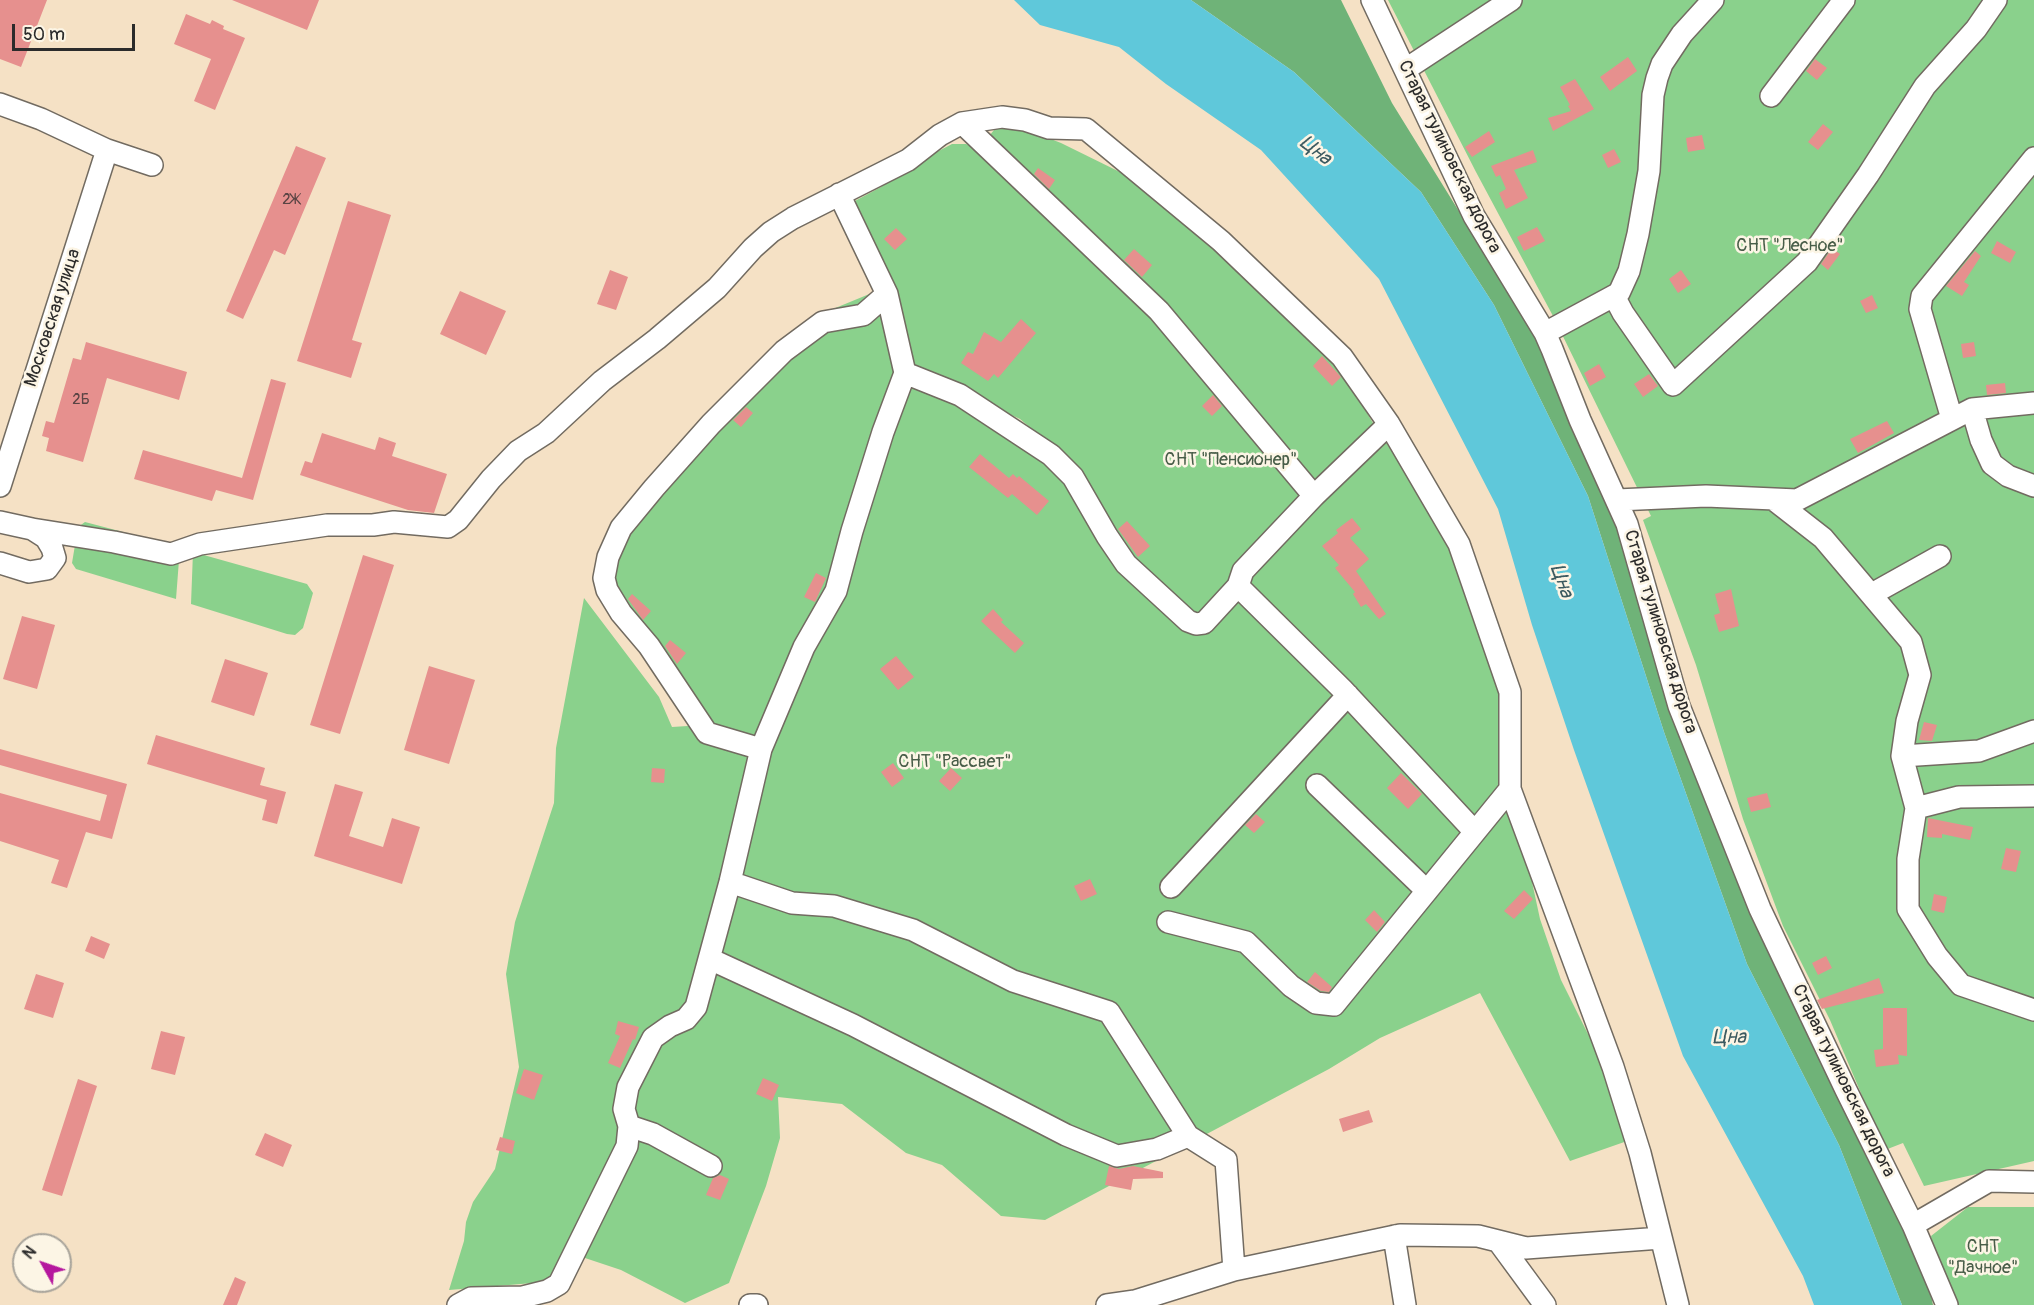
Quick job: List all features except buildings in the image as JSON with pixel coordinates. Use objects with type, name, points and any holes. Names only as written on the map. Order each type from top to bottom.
[{"type":"street","name":"Старая тулиновская дорога","points":[[1372,0],[1474,216],[1545,333],[1580,420],[1628,524],[1679,705],[1760,909],[1913,1225],[1947,1305]]},
{"type":"street","points":[[1406,69],[1511,0]]},
{"type":"street","points":[[1545,333],[1619,293],[1629,271],[1638,234],[1649,171],[1653,95],[1657,78],[1662,64],[1682,34],[1713,0]]},
{"type":"street","points":[[1771,96],[1844,0]]},
{"type":"street","points":[[1614,296],[1623,313],[1673,385],[1807,262],[1868,175],[1925,86],[1976,30],[1996,0]]},
{"type":"street","points":[[0,104],[41,119],[107,150],[152,165]]},
{"type":"street","points":[[0,522],[171,554],[200,544],[327,525],[373,525],[394,522],[448,527],[458,520],[491,479],[518,452],[546,433],[602,381],[657,339],[717,288],[733,268],[771,232],[793,218],[908,160],[940,135],[962,123],[1002,117],[1025,120],[1049,128],[1086,129],[1221,241],[1342,357],[1389,424],[1459,544],[1510,692],[1510,789],[1613,1067],[1640,1153],[1678,1305]]},
{"type":"street","points":[[962,123],[1159,311],[1314,496]]},
{"type":"street","name":"Московская улица","points":[[0,486],[107,150]]},
{"type":"street","points":[[1952,419],[1920,309],[1922,296],[2034,158]]},
{"type":"street","points":[[458,1305],[471,1298],[522,1301],[560,1284],[627,1146],[628,1126],[624,1109],[628,1087],[641,1058],[653,1038],[670,1026],[686,1019],[696,1008],[730,882],[761,749],[804,647],[836,591],[869,476],[905,373],[887,294],[839,194]]},
{"type":"street","points":[[761,749],[706,733],[649,646],[621,613],[607,590],[604,578],[608,557],[621,528],[654,488],[711,424],[784,351],[823,322],[863,315],[887,294]]},
{"type":"street","points":[[905,373],[960,395],[1051,455],[1073,477],[1126,564],[1191,623],[1196,624],[1204,623],[1238,586],[1242,570],[1389,424]]},
{"type":"street","points":[[1617,500],[1706,496],[1797,500],[1972,409],[2034,403]]},
{"type":"street","points":[[1972,409],[1981,440],[1992,464],[2008,476],[2034,486]]},
{"type":"street","points":[[1773,499],[1822,538],[1911,642],[1920,675],[1907,721],[1902,756],[1917,808],[1908,859],[1908,909],[1937,956],[1961,986],[2034,1010]]},
{"type":"street","points":[[0,563],[29,572],[47,569],[55,558],[52,548],[46,538],[32,529]]},
{"type":"street","points":[[1872,594],[1940,556]]},
{"type":"street","points":[[1238,586],[1348,695],[1475,832]]},
{"type":"street","points":[[1172,887],[1348,695]]},
{"type":"street","points":[[1902,756],[1979,751],[2034,731]]},
{"type":"street","points":[[1317,784],[1427,891]]},
{"type":"street","points":[[1168,922],[1245,942],[1291,986],[1316,1003],[1334,1005],[1510,789]]},
{"type":"street","points":[[1917,808],[1959,797],[2034,795]]},
{"type":"street","points":[[730,882],[792,903],[834,906],[913,930],[1013,981],[1109,1012],[1188,1136],[1226,1160],[1233,1270]]},
{"type":"street","points":[[710,958],[853,1025],[1066,1135],[1117,1156],[1157,1149],[1188,1136]]},
{"type":"street","points":[[628,1126],[653,1134],[711,1166]]},
{"type":"street","points":[[1913,1225],[1989,1181],[2034,1182]]},
{"type":"street","points":[[1107,1305],[1135,1301],[1233,1270],[1395,1236],[1478,1236],[1526,1248],[1661,1238]]},
{"type":"street","points":[[1395,1236],[1405,1305]]},
{"type":"street","points":[[1498,1241],[1545,1305]]},
{"type":"street","points":[[750,1305],[757,1305]]},
{"type":"green space","points":[[1191,0],[1341,0],[1392,103],[1533,331],[1606,481],[1780,971],[1929,1285],[1933,1305],[1902,1305],[1839,1145],[1747,964],[1664,732],[1588,496],[1494,305],[1421,192],[1294,72]]},
{"type":"green space","name":"СНТ \"Лесное\"","points":[[1388,0],[2034,0],[2034,1161],[1924,1186],[1903,1143],[1885,1150],[1830,1020],[1783,926],[1743,819],[1696,665],[1643,520],[1651,516],[1553,316]]},
{"type":"green space","name":"СНТ \"Рассвет\"","points":[[1002,120],[1061,143],[1126,175],[1172,206],[1260,288],[1346,378],[1376,428],[1466,559],[1501,671],[1513,794],[1540,919],[1561,980],[1624,1106],[1630,1140],[1570,1161],[1480,993],[1380,1038],[1329,1069],[1045,1220],[1001,1216],[942,1165],[906,1153],[842,1104],[778,1097],[780,1138],[766,1186],[729,1283],[685,1303],[621,1270],[582,1257],[569,1280],[449,1290],[473,1202],[495,1169],[519,1067],[506,974],[515,922],[554,803],[556,748],[584,598],[659,697],[672,727],[703,725],[611,589],[613,558],[667,479],[824,328],[811,318],[884,288],[853,202],[881,187],[912,165],[952,144],[966,144],[978,150]],"holes":[[[936,380],[1020,419],[1080,470],[1136,567],[1181,629],[1123,572],[1062,471]]]},
{"type":"green space","points":[[85,522],[180,547],[176,599],[76,569],[72,563],[78,527]]},
{"type":"green space","points":[[193,552],[307,584],[313,593],[303,628],[295,635],[287,634],[191,604]]},
{"type":"green space","name":"СНТ \"Дачное\"","points":[[1968,1207],[2034,1207],[2034,1305],[1956,1305],[1935,1269],[1931,1236]]},
{"type":"water","name":"Цна","points":[[1014,0],[1191,0],[1294,72],[1421,192],[1494,305],[1588,496],[1664,732],[1747,964],[1839,1145],[1902,1305],[1814,1305],[1803,1276],[1683,1056],[1574,750],[1532,625],[1498,509],[1379,279],[1261,150],[1166,84],[1119,47],[1040,25]]},
{"type":"park label","name":"СНТ \"Пенсионер\"","points":[[1231,460]]}]
